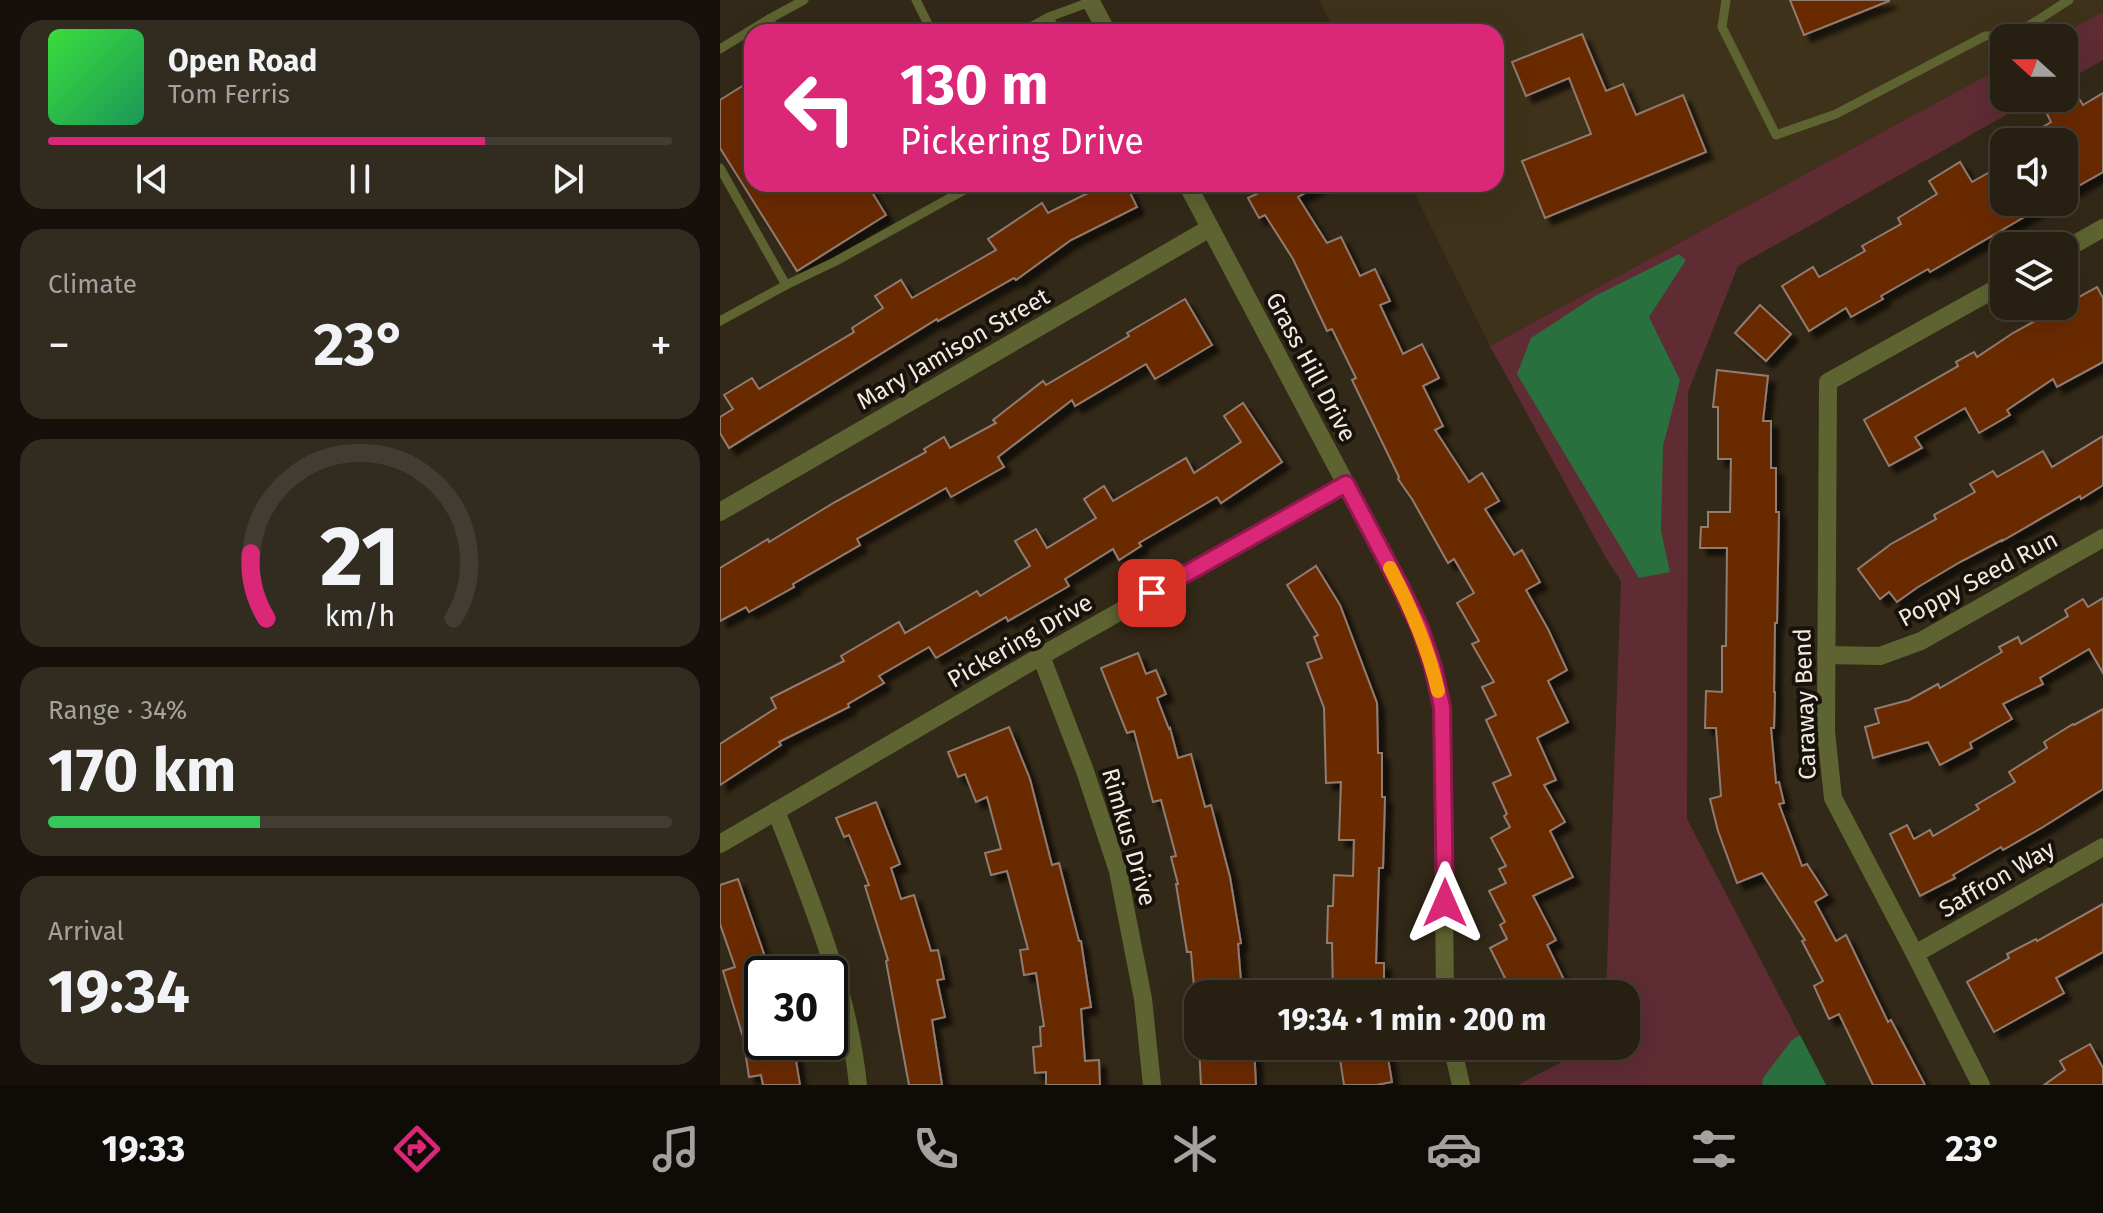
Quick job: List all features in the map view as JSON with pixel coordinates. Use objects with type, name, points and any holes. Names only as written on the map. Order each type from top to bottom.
[{"type":"street","points":[[1091,1],[1103,24]]},
{"type":"street","name":"Grass Hill Drive","points":[[1191,192],[1401,588],[1420,628],[1433,667],[1442,707],[1445,980]]},
{"type":"street","name":"Mary Jamison Street","points":[[720,512],[1210,228]]},
{"type":"street","points":[[2078,242],[2103,228]]},
{"type":"street","name":"Caraway Bend","points":[[1981,1085],[1833,798],[1826,732],[1828,382],[1990,292]]},
{"type":"street","name":"Pickering Drive","points":[[720,844],[1041,656],[1346,484]]},
{"type":"street","name":"Poppy Seed Run","points":[[1826,655],[1880,656],[1921,641],[2103,538]]},
{"type":"street","name":"Rimkus Drive","points":[[1041,656],[1085,771],[1118,871],[1143,999],[1152,1085]]},
{"type":"street","points":[[776,811],[818,917],[837,981],[858,1085]]},
{"type":"street","name":"Saffron Way","points":[[1915,954],[2103,847]]},
{"type":"street","points":[[1455,1060],[1461,1085]]},
{"type":"lane","points":[[761,24],[804,0]]},
{"type":"lane","points":[[916,0],[928,24]]},
{"type":"lane","points":[[1726,0],[1722,27],[1776,135],[1836,114],[1985,36],[2016,34],[2069,0]]},
{"type":"lane","points":[[1036,24],[1091,1]]},
{"type":"lane","points":[[1049,17],[1052,24]]},
{"type":"lane","points":[[769,19],[772,24]]},
{"type":"lane","points":[[720,49],[744,34]]},
{"type":"lane","points":[[720,168],[786,285]]},
{"type":"lane","points":[[720,321],[961,192]]},
{"type":"shaded area","points":[[1319,0],[2103,0],[2103,12],[2078,26],[1990,24],[1990,74],[1490,346],[1414,192],[1504,192],[1504,24],[1331,24]]},
{"type":"shaded area","points":[[2103,12],[2103,60],[2078,74],[2078,26]]},
{"type":"shaded area","points":[[1990,74],[1990,112],[2011,112],[1738,266],[1688,392],[1687,819],[1826,1085],[1518,1085],[1565,1060],[1640,1060],[1640,980],[1607,980],[1621,581],[1490,346]]},
{"type":"shaded area","points":[[1679,254],[1686,260],[1649,317],[1680,380],[1663,446],[1661,531],[1670,572],[1639,578],[1517,374],[1531,338],[1595,296]]},
{"type":"shaded area","points":[[1800,1035],[1826,1085],[1762,1085],[1763,1078],[1791,1041]]},
{"type":"building","points":[[1790,0],[1889,0],[1889,1],[1804,35]]},
{"type":"building","points":[[1582,34],[1606,91],[1623,84],[1636,115],[1683,95],[1706,152],[1545,218],[1522,161],[1591,134],[1569,78],[1526,96],[1512,62]]},
{"type":"building","points":[[744,85],[744,186],[720,148],[720,100]]},
{"type":"building","points":[[2103,93],[2103,172],[2078,186],[2078,128],[2041,128],[2051,122],[2047,114],[2051,112],[2078,112],[2078,97],[2083,105]]},
{"type":"building","points":[[1960,162],[1972,182],[1990,172],[1990,216],[2026,216],[1999,232],[1990,232],[1990,237],[1881,296],[1883,299],[1851,317],[1846,308],[1809,331],[1782,286],[1813,267],[1819,277],[1865,251],[1862,246],[1901,224],[1898,218],[1937,194],[1929,181]]},
{"type":"building","points":[[748,192],[872,192],[886,215],[797,271]]},
{"type":"building","points":[[1090,192],[1130,192],[1137,207],[1071,240],[1016,280],[1014,278],[937,319],[729,448],[720,433],[720,417],[733,409],[724,395],[752,378],[759,389],[854,332],[852,328],[883,308],[875,296],[901,280],[912,298],[996,250],[988,239],[1042,203],[1048,213]]},
{"type":"building","points":[[1261,192],[1307,192],[1298,197],[1327,243],[1341,237],[1360,276],[1375,269],[1390,301],[1380,305],[1403,354],[1422,344],[1439,378],[1423,386],[1443,426],[1435,430],[1469,482],[1482,473],[1499,501],[1485,509],[1514,555],[1522,550],[1540,582],[1526,590],[1567,670],[1548,681],[1568,722],[1537,738],[1556,780],[1544,785],[1565,822],[1550,831],[1573,877],[1533,896],[1556,940],[1547,945],[1564,980],[1501,980],[1505,978],[1490,948],[1507,939],[1500,925],[1505,922],[1489,891],[1506,883],[1499,869],[1506,866],[1491,838],[1510,827],[1493,783],[1511,775],[1486,720],[1496,715],[1482,687],[1494,682],[1472,644],[1479,641],[1457,603],[1474,593],[1454,559],[1448,563],[1398,479],[1332,329],[1327,331],[1293,259],[1265,215],[1259,218],[1248,198]]},
{"type":"building","points":[[2097,287],[2103,298],[2103,362],[2057,387],[2053,379],[2007,410],[2010,415],[1979,433],[1965,408],[1915,437],[1922,448],[1889,466],[1864,420],[1958,366],[1956,362],[1974,352],[1977,357],[2037,320],[2078,320],[2078,297]]},
{"type":"building","points":[[1185,299],[1212,345],[1155,379],[1146,364],[1075,406],[1072,400],[998,457],[1004,467],[951,497],[946,488],[857,539],[860,545],[793,584],[794,587],[749,612],[746,607],[720,621],[720,568],[926,452],[924,449],[944,437],[950,448],[996,423],[993,420],[1043,381],[1046,385]]},
{"type":"building","points":[[1760,305],[1791,334],[1766,361],[1735,333]]},
{"type":"building","points":[[1717,370],[1768,376],[1763,421],[1771,421],[1771,468],[1776,468],[1776,512],[1779,512],[1774,728],[1771,728],[1776,783],[1779,782],[1784,803],[1779,804],[1802,866],[1807,864],[1827,895],[1815,902],[1836,941],[1846,935],[1888,1022],[1891,1020],[1925,1085],[1873,1085],[1839,1014],[1829,1019],[1814,986],[1823,981],[1802,941],[1805,940],[1762,873],[1737,883],[1718,831],[1710,799],[1721,796],[1716,728],[1705,728],[1706,691],[1722,692],[1722,646],[1726,646],[1727,548],[1700,548],[1701,527],[1708,527],[1708,512],[1730,512],[1731,459],[1718,459],[1718,407],[1713,407]]},
{"type":"building","points":[[1243,403],[1282,462],[1221,503],[1217,497],[1139,543],[1141,546],[1119,560],[1113,549],[1065,579],[1069,586],[1008,621],[1006,617],[936,658],[929,647],[879,676],[884,683],[848,704],[849,707],[779,742],[781,745],[720,785],[720,744],[776,708],[771,698],[844,661],[841,656],[899,622],[905,633],[977,591],[980,596],[1030,566],[1015,541],[1036,529],[1047,548],[1096,518],[1084,499],[1104,486],[1113,501],[1186,458],[1194,473],[1241,442],[1224,416]]},
{"type":"building","points":[[2103,436],[2103,485],[1960,562],[1897,602],[1889,592],[1880,599],[1858,569],[1891,544],[1936,519],[1934,515],[1975,492],[1970,484],[1993,471],[1997,477],[2043,451],[2052,467]]},
{"type":"building","points":[[1316,566],[1340,605],[1377,703],[1378,753],[1382,753],[1382,797],[1385,797],[1376,963],[1384,963],[1384,980],[1333,980],[1332,943],[1327,943],[1328,906],[1333,906],[1334,875],[1353,876],[1354,840],[1339,840],[1341,782],[1326,783],[1324,708],[1307,663],[1322,658],[1314,637],[1318,635],[1287,585]]},
{"type":"building","points":[[2103,598],[2103,673],[2089,649],[2040,678],[2043,684],[2003,704],[2012,719],[1970,743],[1972,748],[1940,765],[1928,742],[1873,758],[1865,727],[1879,723],[1875,709],[1909,700],[1938,684],[1940,688],[2002,652],[1999,647],[2018,637],[2021,644],[2068,616],[2065,610],[2083,599],[2088,607]]},
{"type":"building","points":[[1138,653],[1146,674],[1156,670],[1166,694],[1157,698],[1178,758],[1191,754],[1205,807],[1211,805],[1230,877],[1241,943],[1238,944],[1241,980],[1193,980],[1191,952],[1187,952],[1178,884],[1171,857],[1176,856],[1161,800],[1153,802],[1134,731],[1127,733],[1101,668]]},
{"type":"building","points":[[2103,709],[2103,789],[2043,827],[2003,850],[2001,847],[1953,875],[1955,878],[1920,896],[1890,834],[1907,825],[1914,839],[1930,830],[1933,836],[1979,809],[1976,805],[2015,782],[2009,772],[2047,748],[2044,742]]},
{"type":"building","points":[[1009,727],[1030,779],[1052,865],[1059,863],[1081,941],[1091,1007],[1081,1009],[1085,1061],[1099,1060],[1100,1085],[1046,1085],[1046,1072],[1035,1073],[1033,1047],[1041,1046],[1040,1027],[1044,1026],[1036,973],[1024,975],[1020,950],[1028,949],[1007,871],[991,875],[985,853],[1001,849],[987,797],[976,802],[965,774],[958,777],[948,752]]},
{"type":"building","points":[[876,802],[900,864],[891,868],[901,899],[914,895],[931,951],[938,950],[944,979],[937,980],[945,1017],[932,1020],[942,1085],[909,1085],[888,960],[865,886],[869,885],[849,835],[844,837],[836,818]]},
{"type":"building","points":[[738,879],[765,956],[744,956],[744,1044],[723,971],[735,967],[720,924],[720,885]]},
{"type":"building","points":[[2103,904],[2103,952],[2056,978],[2064,993],[1994,1032],[1967,982],[2009,958],[2007,954]]},
{"type":"building","points":[[2090,1044],[2103,1068],[2103,1085],[2044,1085],[2065,1070],[2060,1061]]},
{"type":"building","points":[[746,1060],[796,1060],[800,1085],[763,1085],[761,1075],[749,1077]]},
{"type":"building","points":[[1200,1060],[1255,1060],[1256,1085],[1201,1085]]},
{"type":"building","points":[[1340,1060],[1388,1060],[1392,1082],[1344,1085]]},
{"type":"slow traffic","points":[[1390,568],[1420,628],[1438,691]]},
{"type":"route","points":[[1152,593],[1346,484],[1401,588],[1420,628],[1433,667],[1442,707],[1445,903]]}]
